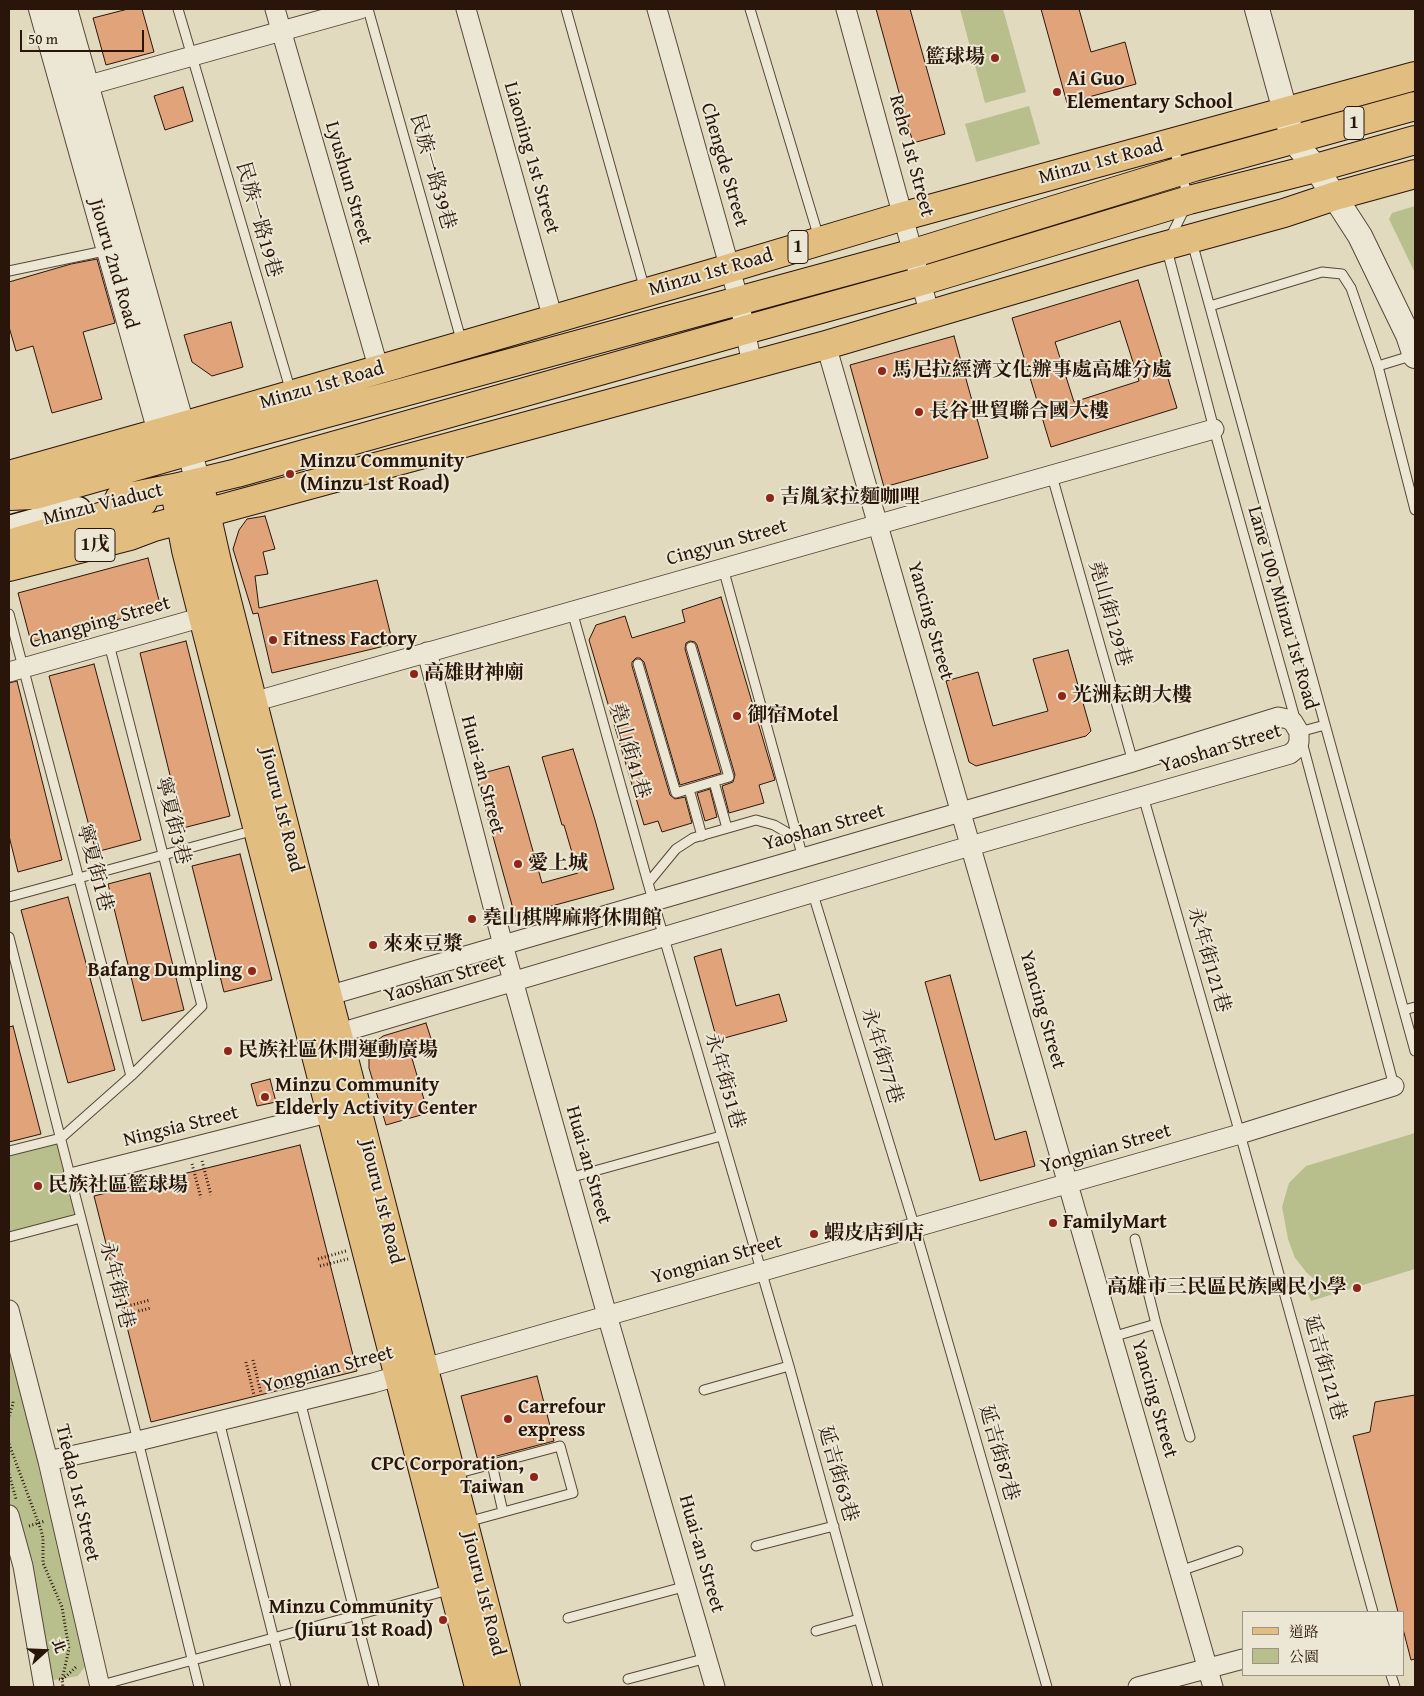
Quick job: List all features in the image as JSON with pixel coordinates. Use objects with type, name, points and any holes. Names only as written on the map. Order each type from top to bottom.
[{"type":"main road","name":"Minzu 1st Road","points":[[175,442],[292,395],[904,216],[1415,76]]},
{"type":"main road","name":"Minzu 1st Road","points":[[9,474],[175,442],[738,301],[914,253],[1181,171],[1415,106]]},
{"type":"main road","name":"1","points":[[186,485],[237,473],[922,282],[1189,200],[1316,168],[1415,140]]},
{"type":"main road","points":[[180,520],[826,345],[1415,174]]},
{"type":"main road","name":"Minzu Viaduct","points":[[9,507],[22,495],[111,473],[175,442]]},
{"type":"main road","name":"Jiouru 2nd Road","points":[[175,442],[186,485],[208,513]]},
{"type":"main road","name":"Minzu Viaduct","points":[[9,544],[121,505],[186,485]]},
{"type":"main road","name":"Jiouru 2nd Road","points":[[180,520],[186,485]]},
{"type":"main road","name":"Minzu Viaduct","points":[[9,529],[121,505]]},
{"type":"main road","name":"Jiouru 1st Road","points":[[208,513],[218,562],[253,702],[315,1000]]},
{"type":"main road","name":"Jiouru 1st Road","points":[[180,520],[258,829],[315,1000],[411,1371],[455,1589],[479,1687]]},
{"type":"main road","name":"1戊","points":[[9,568],[130,536],[180,520]]},
{"type":"main road","name":"Jiouru 1st Road","points":[[325,1037],[331,1112],[411,1371],[452,1475],[506,1687]]},
{"type":"street","name":"Jiouru 2nd Road","points":[[41,9],[76,88],[175,442]]},
{"type":"street","name":"Jiouru 2nd Road","points":[[66,9],[76,88],[109,250],[175,442]]},
{"type":"street","name":"Lyushun Street","points":[[275,9],[379,370]]},
{"type":"street","points":[[76,88],[360,9]]},
{"type":"street","name":"Liaoning 1st Street","points":[[466,9],[553,319]]},
{"type":"street","name":"Chengde Street","points":[[657,9],[738,301],[752,364]]},
{"type":"street","name":"Rehe 1st Street","points":[[846,9],[930,315]]},
{"type":"street","points":[[1257,9],[1294,140],[1316,168],[1360,236],[1408,335],[1415,355]]},
{"type":"street","name":"Yancing Street","points":[[826,345],[1213,1687]]},
{"type":"street","name":"Cingyun Street","points":[[253,702],[1214,429]]},
{"type":"street","name":"Changping Street","points":[[16,670],[203,617]]},
{"type":"street","name":"Huai-an Street","points":[[427,652],[513,982],[715,1687]]},
{"type":"street","name":"Yaoshan Street","points":[[315,1000],[1133,762],[1278,717],[1293,722],[1299,732],[1299,742],[1296,749],[1290,754],[325,1037]]},
{"type":"street","name":"Yongnian Street","points":[[48,1461],[300,1401],[411,1371],[1240,1134],[1394,1086]]},
{"type":"street","name":"Ningsia Street","points":[[71,1178],[331,1112]]},
{"type":"street","name":"Tiedao 1st Street","points":[[9,1310],[48,1461],[97,1687]]},
{"type":"street","points":[[13,1516],[22,1566],[49,1681]]},
{"type":"street","points":[[1138,1687],[1242,1658]]},
{"type":"lane","name":"民族一路19巷","points":[[178,9],[292,395]]},
{"type":"lane","name":"民族一路39巷","points":[[368,9],[462,345]]},
{"type":"lane","points":[[566,9],[646,292]]},
{"type":"lane","points":[[750,9],[820,241]]},
{"type":"lane","points":[[1172,142],[1189,200],[1178,243],[1210,306],[1415,1050]]},
{"type":"lane","name":"Lane 100, Minzu 1st Road","points":[[1178,243],[1214,429],[1299,732],[1394,1086]]},
{"type":"lane","points":[[9,272],[109,250]]},
{"type":"lane","points":[[1210,306],[1322,272],[1342,274],[1351,288],[1378,366],[1415,510]]},
{"type":"lane","points":[[1378,366],[1415,355]]},
{"type":"lane","name":"堯山街129巷","points":[[1052,476],[1133,762]]},
{"type":"lane","points":[[723,568],[803,858]]},
{"type":"lane","name":"堯山街41巷","points":[[572,611],[653,901]]},
{"type":"lane","name":"寧夏街1巷","points":[[9,614],[16,670],[79,878],[131,1076]]},
{"type":"lane","name":"寧夏街3巷","points":[[109,644],[202,1006],[131,1076]]},
{"type":"lane","points":[[638,664],[676,793],[714,782],[729,777],[691,647]]},
{"type":"lane","points":[[1299,732],[1325,725]]},
{"type":"lane","points":[[714,782],[727,828]]},
{"type":"lane","points":[[689,789],[702,836]]},
{"type":"lane","name":"永年街121巷","points":[[1143,796],[1240,1134]]},
{"type":"lane","points":[[648,883],[676,849],[693,838],[727,828],[756,820],[774,825],[798,839]]},
{"type":"lane","points":[[9,897],[258,829]]},
{"type":"lane","name":"永年街77巷","points":[[813,894],[915,1228]]},
{"type":"lane","name":"永年街51巷","points":[[653,901],[761,1270]]},
{"type":"lane","points":[[9,937],[61,1138]]},
{"type":"lane","points":[[1404,1010],[1415,1007]]},
{"type":"lane","points":[[9,1151],[61,1138],[131,1076]]},
{"type":"lane","name":"延吉街121巷","points":[[1240,1134],[1373,1611]]},
{"type":"lane","points":[[569,1178],[721,1136]]},
{"type":"lane","name":"永年街1巷","points":[[61,1138],[199,1687]]},
{"type":"lane","points":[[9,1237],[81,1218]]},
{"type":"lane","name":"延吉街87巷","points":[[915,1228],[1047,1687]]},
{"type":"lane","points":[[1135,1239],[1156,1324],[1190,1437]]},
{"type":"lane","name":"延吉街63巷","points":[[761,1270],[878,1687]]},
{"type":"lane","points":[[1112,1336],[1156,1324]]},
{"type":"lane","points":[[704,1390],[789,1366]]},
{"type":"lane","points":[[300,1401],[374,1687]]},
{"type":"lane","points":[[219,1421],[286,1687]]},
{"type":"lane","points":[[452,1475],[560,1446],[573,1493],[464,1523]]},
{"type":"lane","points":[[492,1464],[503,1512]]},
{"type":"lane","points":[[756,1546],[834,1526]]},
{"type":"lane","points":[[1180,1571],[1238,1551]]},
{"type":"lane","points":[[568,1618],[687,1586]]},
{"type":"lane","points":[[97,1687],[455,1589]]},
{"type":"lane","points":[[816,1631],[859,1619]]},
{"type":"lane","points":[[628,1679],[707,1658]]},
{"type":"path","points":[[193,1147],[211,1195]]},
{"type":"path","points":[[193,1147],[201,1198]]},
{"type":"path","points":[[318,1258],[351,1250]]},
{"type":"path","points":[[320,1266],[354,1257]]},
{"type":"path","points":[[120,1308],[150,1300]]},
{"type":"path","points":[[122,1315],[151,1308]]},
{"type":"path","points":[[253,1360],[262,1410]]},
{"type":"path","points":[[246,1362],[262,1410]]},
{"type":"path","points":[[12,1395],[17,1412]]},
{"type":"path","points":[[9,1416],[14,1404]]},
{"type":"path","points":[[9,1444],[43,1538],[43,1563],[62,1607],[70,1649],[62,1680]]},
{"type":"path","points":[[9,1474],[13,1516],[38,1523],[60,1517]]},
{"type":"path","points":[[49,1681],[62,1680],[77,1666],[76,1658]]},
{"type":"green space","name":"籃球場","points":[[960,9],[1003,9],[1026,92],[985,103]]},
{"type":"green space","name":"籃球場","points":[[1029,106],[1040,144],[976,162],[965,124]]},
{"type":"green space","points":[[1415,206],[1415,273],[1389,219],[1392,213]]},
{"type":"green space","points":[[1415,1133],[1415,1269],[1311,1301],[1305,1287],[1319,1283],[1307,1273],[1295,1258],[1288,1239],[1282,1207],[1289,1183],[1306,1166]]},
{"type":"green space","name":"民族社區籃球場","points":[[58,1144],[75,1215],[9,1232],[9,1156]]},
{"type":"green space","points":[[9,1350],[60,1546],[86,1665],[78,1676],[54,1680],[45,1672],[9,1504]]},
{"type":"building","points":[[128,9],[142,9],[154,52],[106,65],[93,18]]},
{"type":"building","points":[[876,9],[910,9],[945,134],[913,143]]},
{"type":"building","points":[[1041,9],[1079,9],[1091,52],[1125,42],[1136,84],[1067,103]]},
{"type":"building","points":[[183,87],[193,121],[165,130],[154,96]]},
{"type":"building","points":[[97,259],[115,323],[83,332],[102,399],[52,413],[33,346],[16,351],[9,327],[9,282],[71,264]]},
{"type":"building","points":[[1138,280],[1177,408],[1051,447],[1012,318]],"holes":[[[1120,321],[1139,381],[1074,402],[1055,342]]]},
{"type":"building","points":[[231,322],[243,367],[212,376],[192,362],[184,335]]},
{"type":"building","name":"長谷世貿聯合國大樓","points":[[954,336],[988,458],[884,487],[850,365]]},
{"type":"building","points":[[265,516],[275,549],[263,552],[268,574],[255,576],[259,608],[377,580],[393,644],[272,673],[258,613],[253,614],[233,549],[239,530],[247,519]]},
{"type":"building","points":[[148,558],[161,608],[31,642],[18,593]]},
{"type":"building","name":"御宿Motel","points":[[721,597],[775,780],[759,785],[764,803],[729,813],[722,786],[733,782],[735,775],[697,645],[695,642],[690,641],[686,643],[685,649],[721,773],[680,785],[644,662],[640,658],[636,658],[632,662],[632,666],[670,795],[675,799],[685,797],[692,823],[662,832],[658,821],[644,825],[589,640],[596,625],[625,616],[632,638],[685,622],[682,610]]},
{"type":"building","points":[[186,641],[230,816],[183,828],[140,653]]},
{"type":"building","name":"光洲耘朗大樓","points":[[1068,650],[1091,731],[1086,736],[976,766],[969,762],[946,681],[978,672],[993,726],[1048,711],[1033,659]]},
{"type":"building","points":[[94,664],[141,840],[96,852],[49,676]]},
{"type":"building","points":[[17,681],[62,860],[18,872],[9,836],[9,683]]},
{"type":"building","points":[[573,749],[614,889],[515,916],[476,775],[509,766],[542,883],[578,873],[542,757]]},
{"type":"building","points":[[710,789],[717,817],[705,821],[697,793]]},
{"type":"building","points":[[240,854],[272,980],[224,992],[192,866]]},
{"type":"building","points":[[150,873],[184,1010],[142,1021],[108,884]]},
{"type":"building","points":[[68,897],[115,1070],[68,1083],[21,910]]},
{"type":"building","points":[[721,949],[736,1006],[779,994],[787,1021],[717,1040],[694,957]]},
{"type":"building","points":[[950,975],[995,1140],[1026,1131],[1035,1166],[980,1181],[925,982]]},
{"type":"building","points":[[426,1023],[434,1048],[411,1055],[428,1113],[386,1125],[369,1068],[369,1056],[374,1043],[383,1036]]},
{"type":"building","points":[[13,1026],[41,1134],[9,1142],[9,1027]]},
{"type":"building","name":"Minzu Community Elderly Activity Center","points":[[270,1079],[276,1102],[257,1106],[251,1084]]},
{"type":"building","points":[[300,1145],[357,1371],[151,1422],[94,1196]]},
{"type":"building","name":"Carrefour express","points":[[537,1376],[554,1441],[478,1461],[461,1396]]},
{"type":"building","points":[[1415,1395],[1415,1659],[1411,1660],[1404,1633],[1404,1611],[1398,1611],[1353,1436],[1370,1432],[1375,1402]]},
{"type":"place","name":"籃球場","points":[[995,58]]},
{"type":"place","name":"Ai Guo Elementary School","points":[[1057,92]]},
{"type":"place","name":"馬尼拉經濟文化辦事處高雄分處","points":[[882,371]]},
{"type":"place","name":"長谷世貿聯合國大樓","points":[[919,412]]},
{"type":"place","name":"Minzu Community (Minzu 1st Road)","points":[[290,474]]},
{"type":"place","name":"吉胤家拉麵咖哩","points":[[770,498]]},
{"type":"place","name":"Fitness Factory","points":[[273,640]]},
{"type":"place","name":"高雄財神廟","points":[[414,674]]},
{"type":"place","name":"光洲耘朗大樓","points":[[1062,696]]},
{"type":"place","name":"御宿Motel","points":[[737,716]]},
{"type":"place","name":"愛上城","points":[[518,864]]},
{"type":"place","name":"堯山棋牌麻將休閒館","points":[[472,919]]},
{"type":"place","name":"來來豆漿","points":[[373,945]]},
{"type":"place","name":"Bafang Dumpling","points":[[252,971]]},
{"type":"place","name":"民族社區休閒運動廣場","points":[[228,1051]]},
{"type":"place","name":"Minzu Community Elderly Activity Center","points":[[265,1097]]},
{"type":"place","name":"民族社區籃球場","points":[[38,1186]]},
{"type":"place","name":"FamilyMart","points":[[1053,1223]]},
{"type":"place","name":"蝦皮店到店","points":[[814,1234]]},
{"type":"place","name":"高雄市三民區民族國民小學","points":[[1357,1288]]},
{"type":"place","name":"Carrefour express","points":[[508,1419]]},
{"type":"place","name":"CPC Corporation, Taiwan","points":[[534,1477]]},
{"type":"place","name":"Minzu Community (Jiuru 1st Road)","points":[[443,1620]]}]
